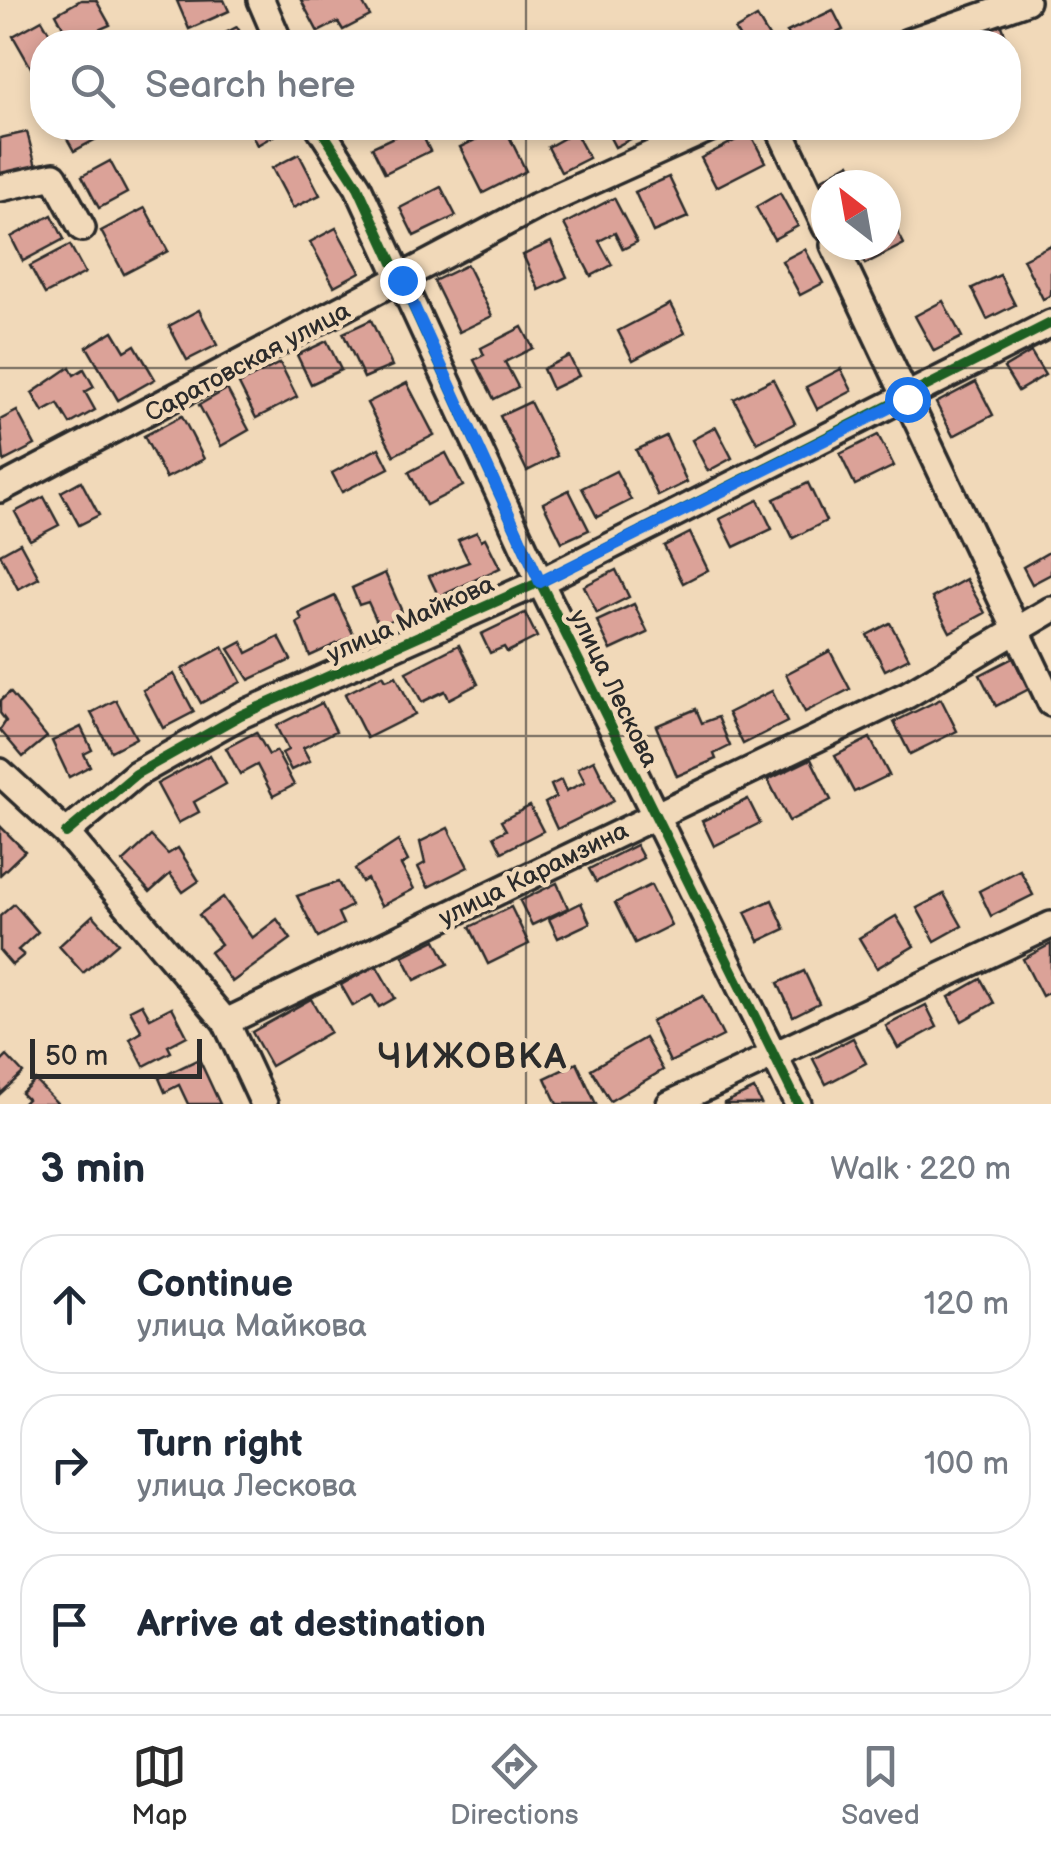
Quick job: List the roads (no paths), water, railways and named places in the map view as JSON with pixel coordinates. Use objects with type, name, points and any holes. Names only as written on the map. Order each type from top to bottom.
[{"type":"street","points":[[261,0],[274,30]]},
{"type":"street","points":[[943,30],[1026,1]]},
{"type":"street","name":"улица Лескова","points":[[328,140],[358,187],[540,582],[798,1104]]},
{"type":"street","name":"Саратовская улица","points":[[0,489],[537,206],[683,140]]},
{"type":"street","points":[[785,140],[811,195]]},
{"type":"street","points":[[0,188],[54,176],[82,228]]},
{"type":"street","points":[[841,260],[1051,703]]},
{"type":"street","name":"улица Майкова","points":[[66,833],[136,774],[242,715],[540,582],[1051,324]]},
{"type":"street","name":"улица Карамзина","points":[[226,1022],[907,696],[1051,610]]},
{"type":"street","points":[[0,772],[66,833],[226,1022],[264,1104]]},
{"type":"street","points":[[670,1104],[1051,925]]},
{"type":"district","name":"ЧИЖОВКА","points":[[473,1056]]}]
